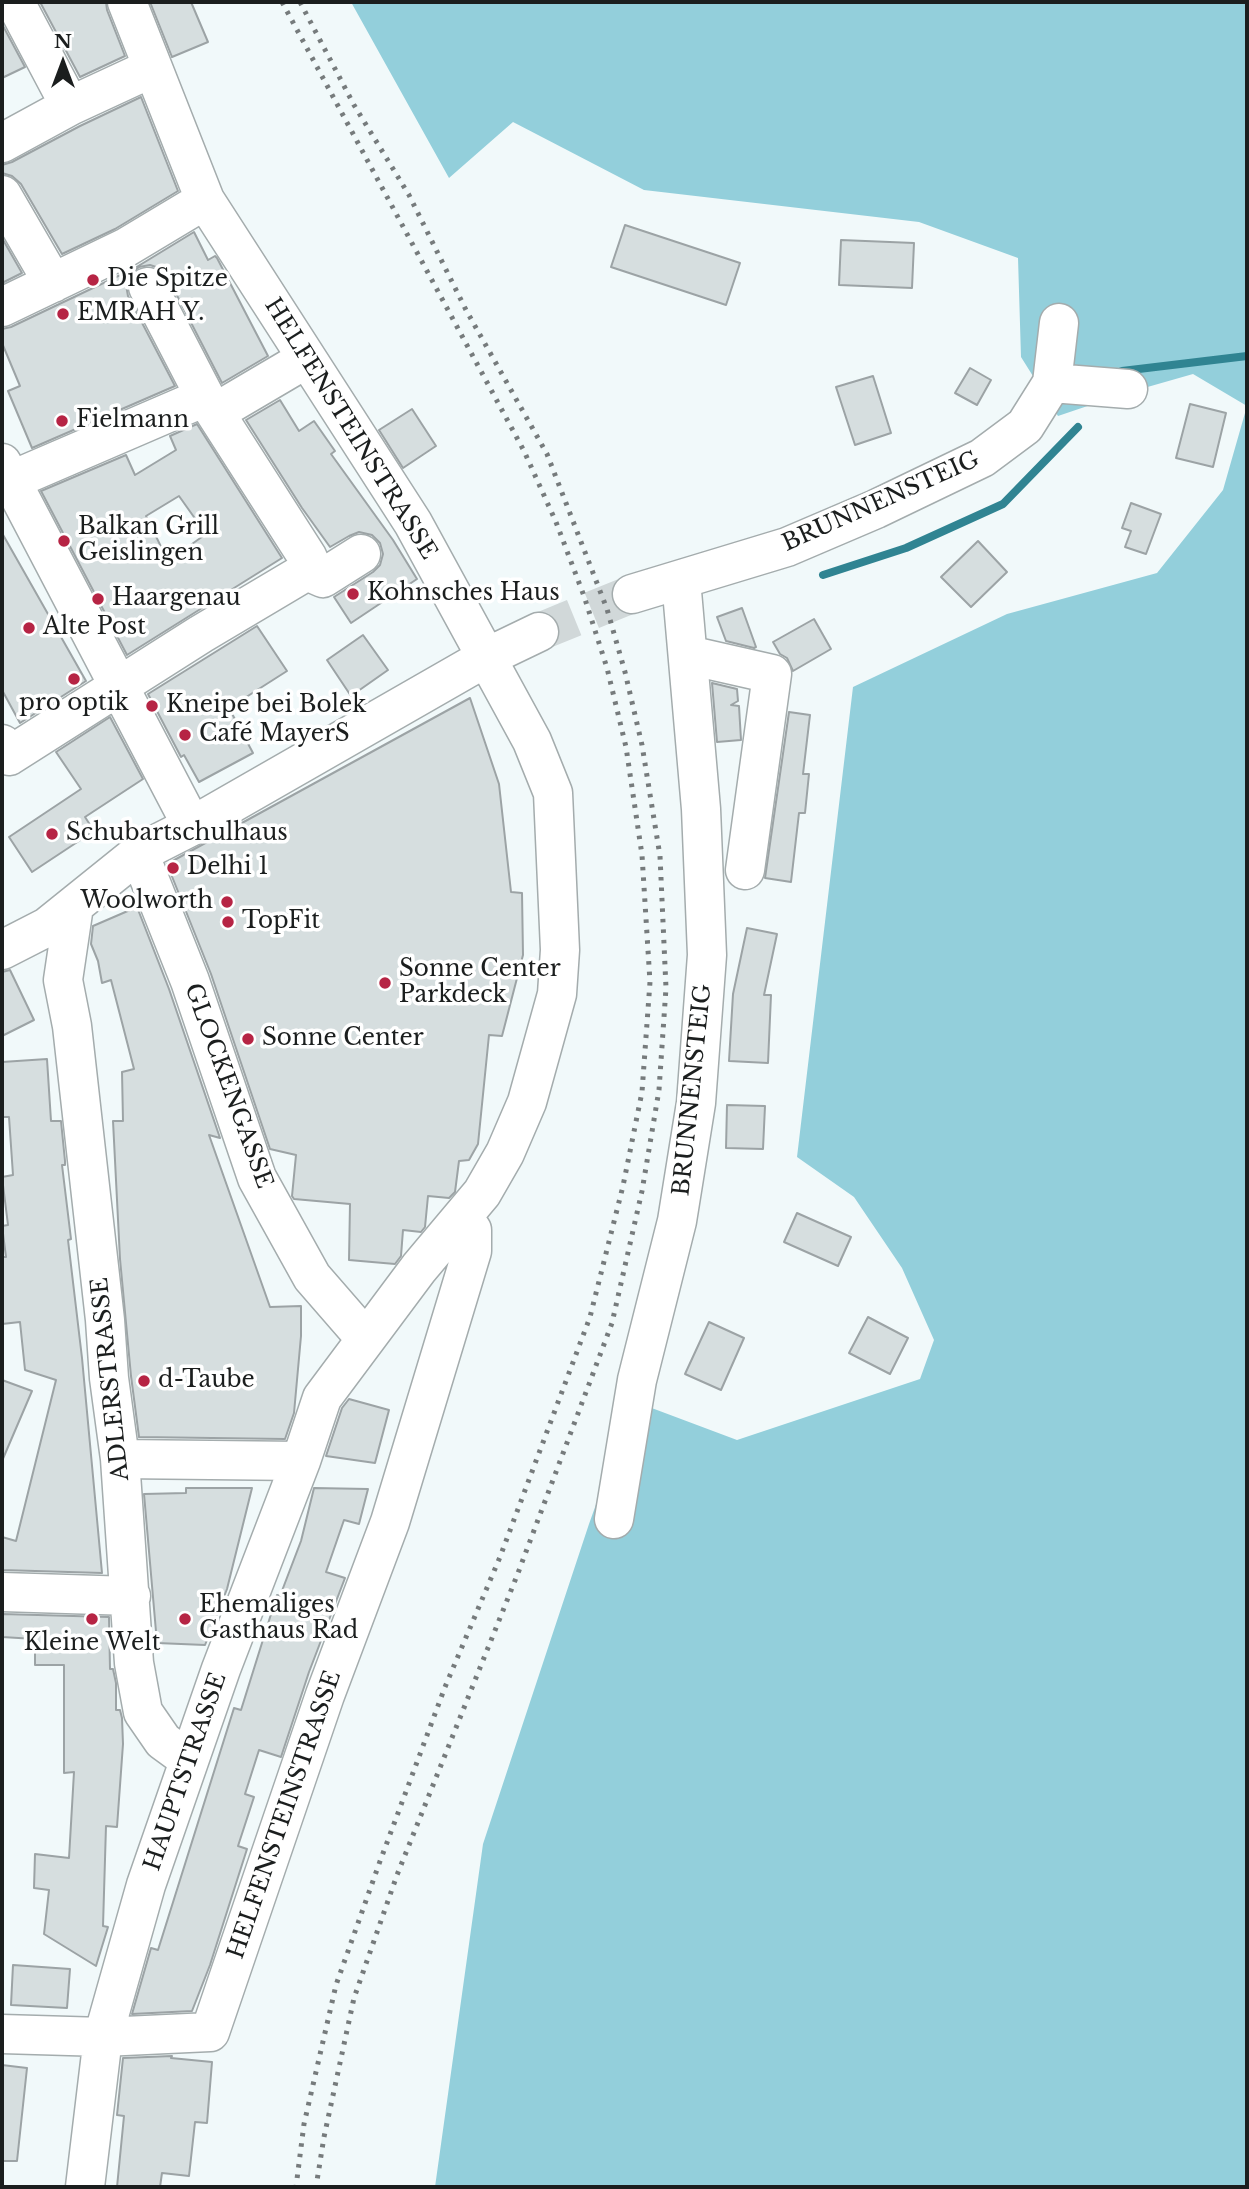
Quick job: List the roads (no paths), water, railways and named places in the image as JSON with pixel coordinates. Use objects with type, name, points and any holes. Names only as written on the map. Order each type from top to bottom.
[{"type":"street","points":[[15,2],[70,106]]},
{"type":"street","name":"HELFENSTEINSTRASSE","points":[[127,2],[205,200],[413,523],[532,741],[552,793],[561,950],[557,995],[527,1102],[482,1194],[419,1268],[365,1338]]},
{"type":"street","points":[[2,143],[70,106],[152,68]]},
{"type":"street","points":[[2,195],[52,283]]},
{"type":"street","points":[[10,304],[125,248],[205,200]]},
{"type":"street","points":[[148,287],[211,405],[308,558],[307,571]]},
{"type":"street","name":"BRUNNENSTEIG","points":[[632,594],[787,547],[876,509],[982,458],[1025,426],[1052,383],[1059,323]]},
{"type":"street","points":[[191,826],[10,494],[211,405],[306,359]]},
{"type":"street","points":[[1052,383],[1128,389]]},
{"type":"street","points":[[307,571],[323,578],[360,554]]},
{"type":"street","points":[[2,744],[9,756],[201,634],[307,571]]},
{"type":"street","name":"BRUNNENSTEIG","points":[[614,1519],[637,1380],[677,1221],[696,1102],[707,955],[701,809],[681,580]]},
{"type":"street","points":[[10,946],[47,927],[139,853],[487,657],[539,632]]},
{"type":"street","points":[[688,655],[772,674],[745,870]]},
{"type":"street","name":"GLOCKENGASSE","points":[[139,853],[190,981],[257,1178],[313,1277],[365,1338]]},
{"type":"street","name":"ADLERSTRASSE","points":[[74,906],[63,980],[72,1026],[106,1320],[109,1378],[120,1460],[134,1663],[142,1713],[163,1741],[189,1760]]},
{"type":"street","points":[[10,946],[63,980]]},
{"type":"street","name":"HELFENSTEINSTRASSE","points":[[103,2037],[210,2032],[325,1695],[390,1522],[472,1251],[472,1230],[463,1217]]},
{"type":"street","name":"HAUPTSTRASSE","points":[[85,2187],[103,2037],[146,1885],[221,1669],[322,1398],[365,1338]]},
{"type":"street","points":[[120,1460],[300,1461]]},
{"type":"street","points":[[2,1592],[131,1596]]},
{"type":"street","points":[[2,2034],[103,2037]]},
{"type":"waterway","points":[[1122,371],[1247,356]]},
{"type":"waterway","points":[[823,575],[906,548],[1003,504],[1078,427]]},
{"type":"tunnel","points":[[539,632],[632,594]]},
{"type":"railway","points":[[282,2],[524,451],[556,522],[584,596],[607,668],[626,747],[642,855],[650,982],[642,1092],[623,1186],[590,1317],[500,1557],[445,1687],[336,1985],[304,2124],[296,2187]]},
{"type":"railway","points":[[300,2],[354,105],[409,195],[466,310],[547,454],[607,609],[642,745],[660,856],[666,988],[659,1090],[642,1191],[612,1323],[518,1573],[397,1875],[354,1998],[316,2187]]},
{"type":"place","name":"Die Spitze","points":[[93,280]]},
{"type":"place","name":"EMRAH Y.","points":[[63,314]]},
{"type":"place","name":"Fielmann","points":[[62,421]]},
{"type":"place","name":"Balkan Grill Geislingen","points":[[64,541]]},
{"type":"place","name":"Kohnsches Haus","points":[[353,594]]},
{"type":"place","name":"Haargenau","points":[[98,599]]},
{"type":"place","name":"Alte Post","points":[[29,628]]},
{"type":"place","name":"pro optik","points":[[74,679]]},
{"type":"place","name":"Kneipe bei Bolek","points":[[152,706]]},
{"type":"place","name":"Café MayerS","points":[[185,735]]},
{"type":"place","name":"Schubartschulhaus","points":[[52,834]]},
{"type":"place","name":"Delhi 1","points":[[173,868]]},
{"type":"place","name":"Woolworth","points":[[227,902]]},
{"type":"place","name":"TopFit","points":[[228,922]]},
{"type":"place","name":"Sonne Center Parkdeck","points":[[385,983]]},
{"type":"place","name":"Sonne Center","points":[[248,1039]]},
{"type":"place","name":"d-Taube","points":[[144,1381]]},
{"type":"place","name":"Kleine Welt","points":[[92,1619]]},
{"type":"place","name":"Ehemaliges Gasthaus Rad","points":[[185,1619]]}]
